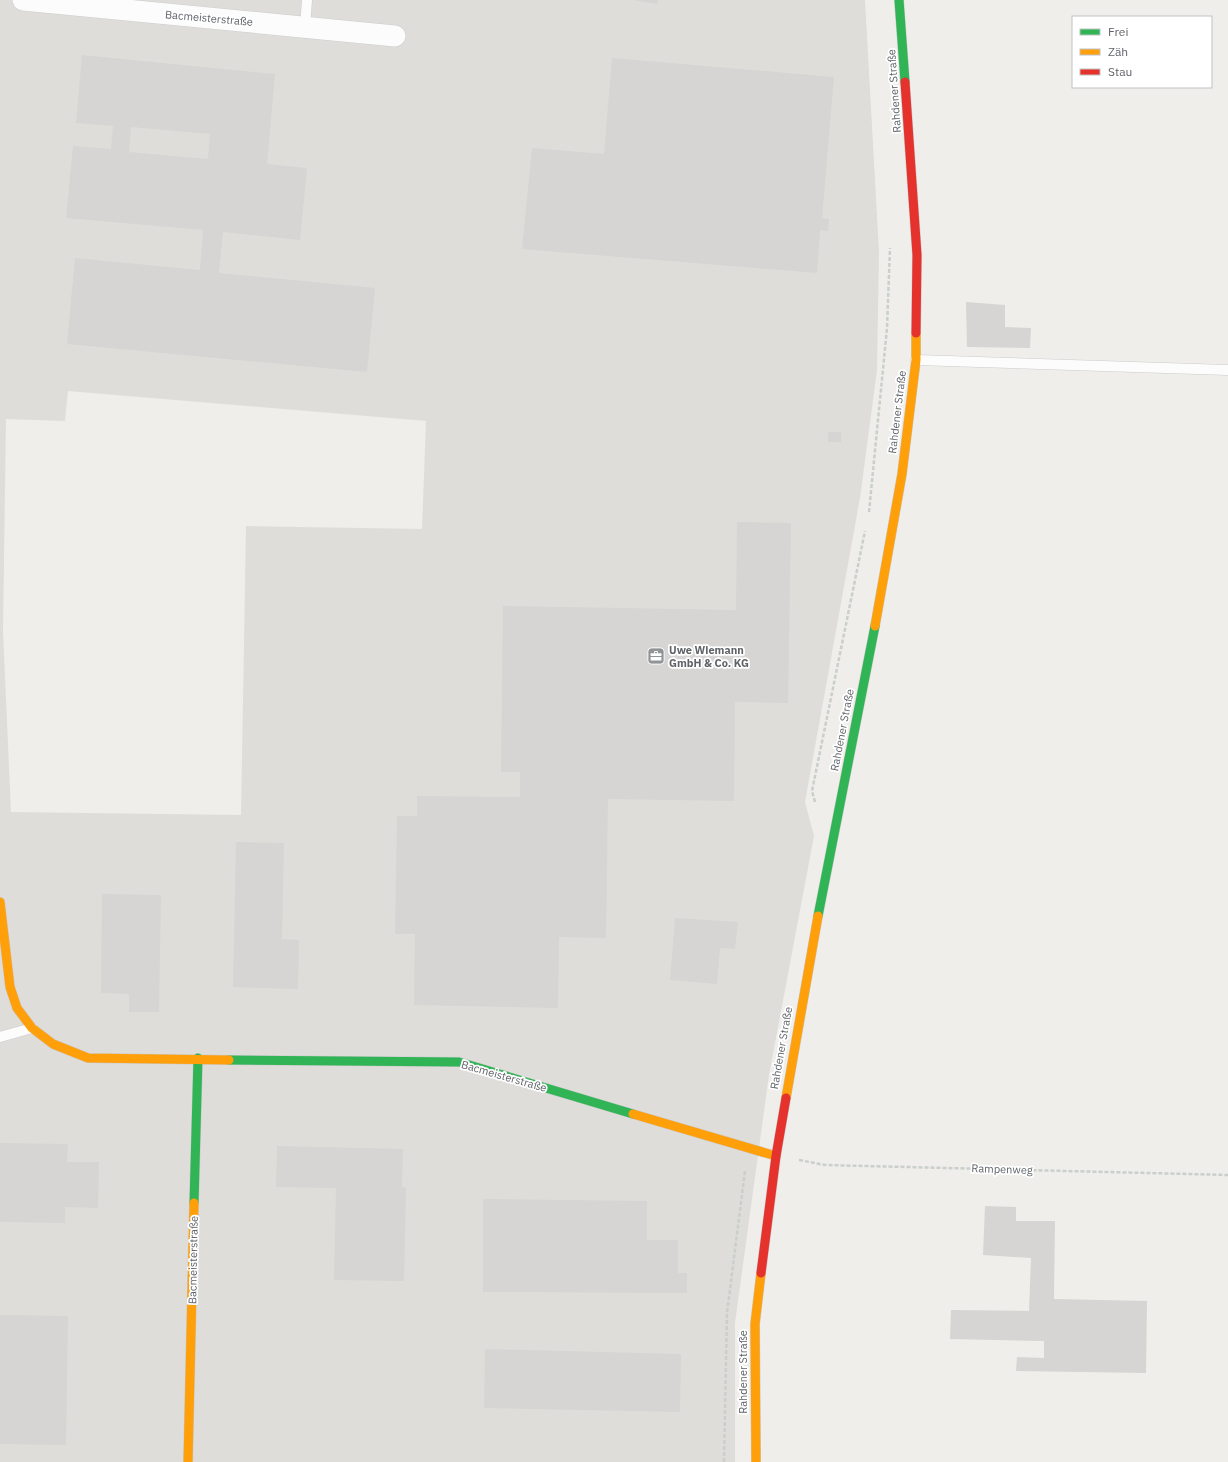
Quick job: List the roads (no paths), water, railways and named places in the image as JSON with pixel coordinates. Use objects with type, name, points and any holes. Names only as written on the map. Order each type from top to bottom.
[{"type":"street","name":"Bacmeisterstraße","points":[[23,0],[395,36]]},
{"type":"street","name":"Rahdener Straße","points":[[756,1462],[755,1324],[776,1156],[806,980],[884,577],[902,474],[916,360],[917,255],[899,0]]},
{"type":"street","name":"Bacmeisterstraße","points":[[0,902],[10,987],[17,1008],[32,1028],[54,1044],[88,1058],[459,1062],[776,1156]]},
{"type":"street","name":"Bacmeisterstraße","points":[[188,1462],[198,1058]]},
{"type":"lane","points":[[304,27],[307,0]]},
{"type":"lane","points":[[916,360],[1228,370]]},
{"type":"lane","points":[[0,1038],[32,1028]]},
{"type":"place","name":"Uwe Wiemann GmbH & Co. KG","points":[[656,656]]}]
